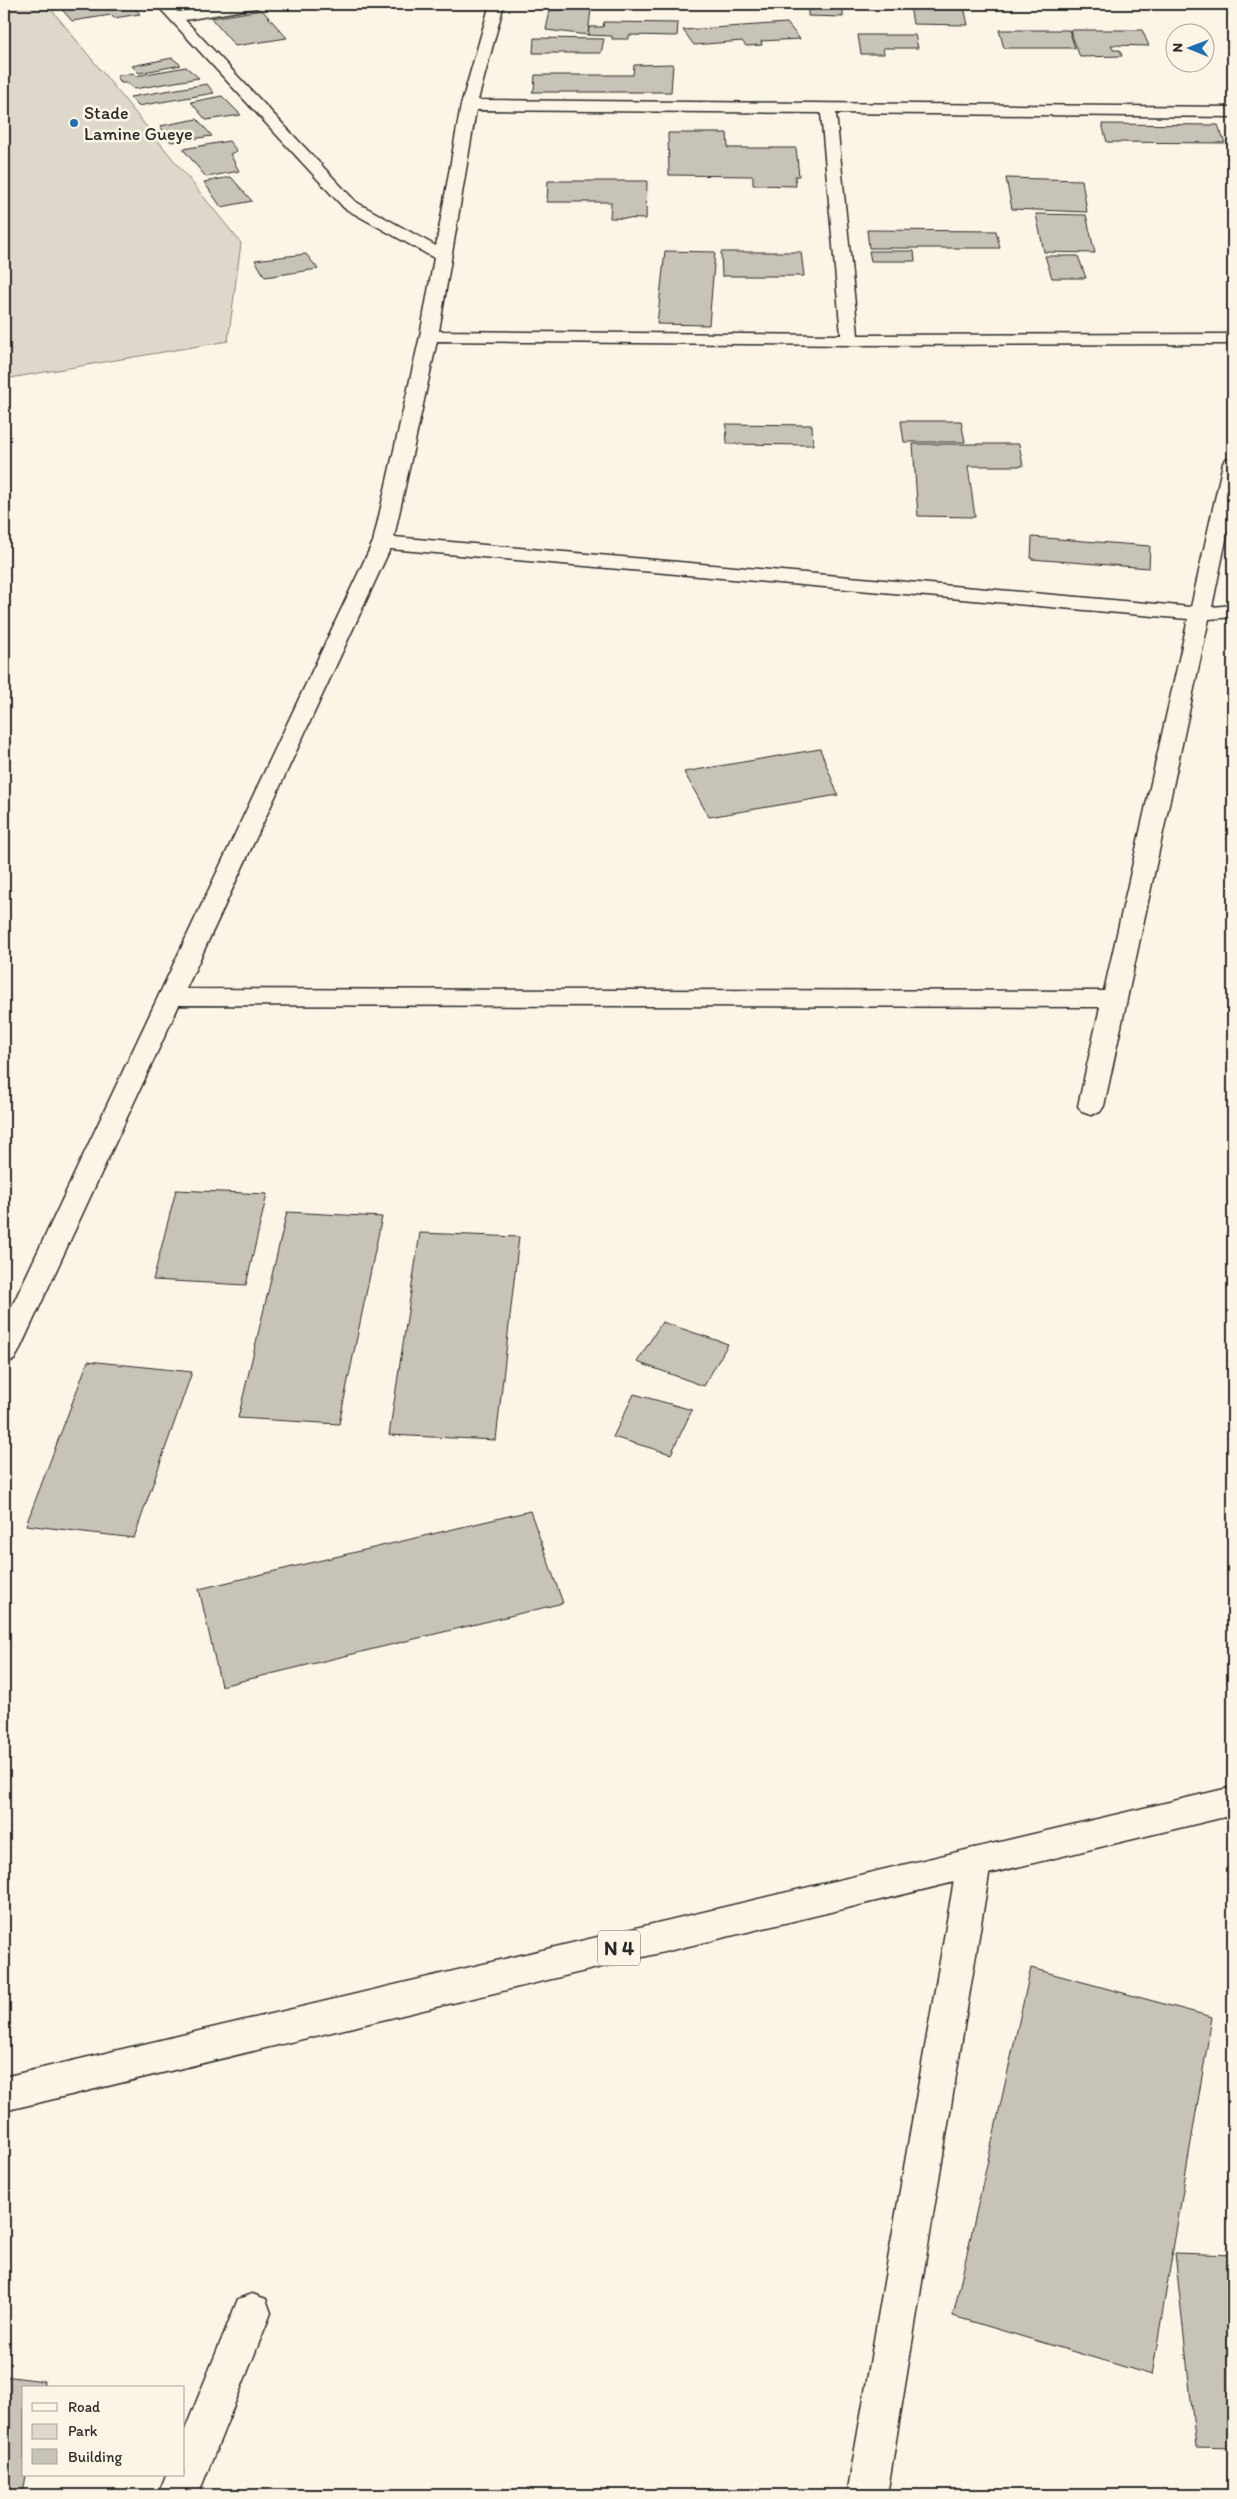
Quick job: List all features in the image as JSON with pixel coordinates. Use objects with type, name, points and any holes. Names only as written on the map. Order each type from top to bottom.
[{"type":"main road","points":[[163,4],[350,205],[444,257]]},
{"type":"main road","points":[[175,17],[256,4]]},
{"type":"main road","points":[[4,1353],[383,542],[429,336],[470,104],[497,4]]},
{"type":"main road","points":[[470,104],[1233,112]]},
{"type":"main road","points":[[828,108],[850,340]]},
{"type":"main road","points":[[429,336],[850,340],[1233,339]]},
{"type":"main road","points":[[1091,1106],[1233,463]]},
{"type":"main road","points":[[383,542],[1200,614],[1233,611]]},
{"type":"main road","points":[[170,997],[1115,999]]},
{"type":"main road","name":"N 4","points":[[4,2094],[1233,1801]]},
{"type":"main road","points":[[867,2495],[974,1863]]},
{"type":"main road","points":[[178,2495],[252,2313]]},
{"type":"green space","name":"Stade Lamine Gueye","points":[[4,4],[47,4],[241,243],[228,341],[4,379]]},
{"type":"building","points":[[57,4],[131,4],[140,14],[114,18],[111,15],[72,21]]},
{"type":"building","points":[[532,4],[583,4],[583,8],[532,7]]},
{"type":"building","points":[[600,4],[657,4],[657,7]]},
{"type":"building","points":[[808,4],[843,4],[843,17],[808,16]]},
{"type":"building","points":[[910,6],[964,7],[968,25],[913,24]]},
{"type":"building","points":[[591,9],[588,35],[546,30],[550,10]]},
{"type":"building","points":[[262,10],[287,38],[235,46],[211,18]]},
{"type":"building","points":[[604,22],[678,23],[677,36],[629,35],[629,39],[612,39],[612,36],[588,35],[589,27],[603,27]]},
{"type":"building","points":[[787,23],[800,39],[761,41],[762,45],[746,46],[742,41],[694,45],[683,30]]},
{"type":"building","points":[[999,30],[1069,30],[1075,48],[1004,48]]},
{"type":"building","points":[[1070,30],[1142,30],[1149,46],[1111,45],[1113,50],[1120,50],[1122,56],[1080,57]]},
{"type":"building","points":[[858,35],[915,35],[918,48],[883,48],[884,54],[861,54]]},
{"type":"building","points":[[534,38],[604,39],[601,53],[533,53]]},
{"type":"building","points":[[172,58],[181,65],[139,73],[132,66]]},
{"type":"building","points":[[673,64],[671,92],[532,92],[535,75],[633,75],[634,65]]},
{"type":"building","points":[[186,67],[199,78],[134,89],[127,83],[121,83],[117,76],[133,73],[135,76]]},
{"type":"building","points":[[207,84],[214,93],[138,106],[130,97]]},
{"type":"building","points":[[222,96],[241,115],[206,120],[191,102]]},
{"type":"building","points":[[197,119],[212,136],[171,142],[160,126]]},
{"type":"building","points":[[1102,124],[1218,125],[1225,143],[1107,142]]},
{"type":"building","points":[[668,133],[727,133],[728,148],[796,148],[799,176],[795,176],[796,186],[753,185],[753,176],[669,175]]},
{"type":"building","points":[[229,141],[237,151],[230,154],[239,171],[206,177],[183,149]]},
{"type":"building","points":[[231,177],[252,201],[221,207],[204,182]]},
{"type":"building","points":[[1006,178],[1082,180],[1087,212],[1012,209]]},
{"type":"building","points":[[548,181],[647,181],[646,219],[610,218],[611,202],[547,202]]},
{"type":"building","points":[[1036,214],[1086,215],[1095,253],[1044,252]]},
{"type":"building","points":[[867,230],[996,231],[1000,248],[869,248]]},
{"type":"building","points":[[665,251],[715,252],[709,325],[657,324]]},
{"type":"building","points":[[869,251],[914,251],[915,261],[871,261]]},
{"type":"building","points":[[721,252],[801,252],[804,276],[722,276]]},
{"type":"building","points":[[306,254],[318,269],[265,277],[255,260]]},
{"type":"building","points":[[1045,256],[1078,256],[1086,278],[1052,278]]},
{"type":"building","points":[[901,421],[961,421],[965,442],[904,442]]},
{"type":"building","points":[[726,424],[812,425],[813,445],[727,444]]},
{"type":"building","points":[[913,444],[1019,444],[1023,466],[968,466],[975,517],[918,516]]},
{"type":"building","points":[[1032,537],[1150,546],[1149,568],[1031,559]]},
{"type":"building","points":[[820,749],[838,795],[709,817],[684,772]]},
{"type":"building","points":[[176,1190],[267,1194],[246,1285],[153,1280]]},
{"type":"building","points":[[287,1212],[382,1217],[339,1424],[238,1418]]},
{"type":"building","points":[[420,1233],[519,1237],[496,1440],[389,1435]]},
{"type":"building","points":[[662,1322],[728,1344],[704,1386],[637,1362]]},
{"type":"building","points":[[88,1361],[192,1372],[134,1538],[26,1525]]},
{"type":"building","points":[[634,1394],[692,1410],[671,1454],[613,1437]]},
{"type":"building","points":[[530,1511],[563,1603],[221,1686],[199,1589]]},
{"type":"building","points":[[1031,1968],[1212,2017],[1152,2375],[953,2316]]},
{"type":"building","points":[[1175,2253],[1233,2255],[1233,2448],[1196,2447]]},
{"type":"building","points":[[4,2376],[44,2381],[43,2386],[22,2386],[22,2476],[26,2476],[23,2495],[4,2495]]},
{"type":"place","name":"Stade Lamine Gueye","points":[[74,123]]}]
